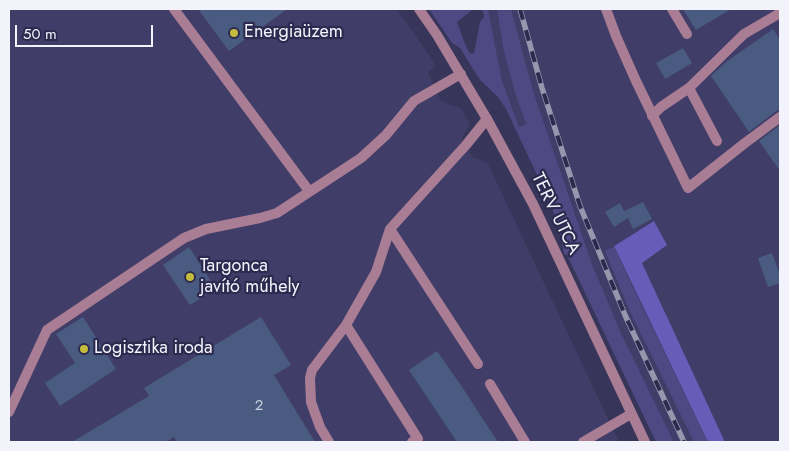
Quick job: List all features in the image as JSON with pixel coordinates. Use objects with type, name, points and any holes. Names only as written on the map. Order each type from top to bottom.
[{"type":"street","points":[[174,9],[309,191]]},
{"type":"street","name":"TERV UTCA","points":[[420,9],[461,74],[533,204],[645,442]]},
{"type":"street","points":[[606,9],[652,116],[688,188],[780,117]]},
{"type":"street","points":[[672,9],[687,34]]},
{"type":"street","points":[[652,116],[661,107],[689,88],[744,34],[779,16]]},
{"type":"street","points":[[9,412],[47,330],[184,238],[206,229],[277,213],[361,158],[376,146],[414,101],[461,74]]},
{"type":"street","points":[[689,88],[717,142]]},
{"type":"street","points":[[329,442],[314,413],[311,402],[310,378],[317,362],[346,325],[376,272],[390,229],[487,119]]},
{"type":"street","points":[[390,229],[478,364]]},
{"type":"street","points":[[346,325],[418,439],[412,442]]},
{"type":"street","points":[[490,384],[525,442]]},
{"type":"street","points":[[583,442],[631,414]]},
{"type":"shaded area","points":[[9,9],[397,9],[436,65],[428,72],[441,101],[462,109],[470,125],[462,137],[472,157],[487,162],[619,442],[9,442]]},
{"type":"shaded area","points":[[429,9],[471,9],[457,22],[467,49],[471,54],[474,53],[480,22],[484,17],[483,11],[478,9],[488,9],[502,81],[519,127],[526,124],[515,93],[503,47],[497,9],[511,9],[534,94],[592,264],[621,333],[674,442],[656,442],[567,255],[564,254],[552,207],[506,109],[498,97],[480,80],[460,48],[452,43]]},
{"type":"shaded area","points":[[488,9],[497,9],[503,47],[515,93],[526,124],[519,127],[502,81]]},
{"type":"shaded area","points":[[511,9],[780,9],[780,442],[725,442],[642,263],[654,221],[608,249],[631,314],[694,442],[674,442],[621,333],[592,264],[534,94]]},
{"type":"shaded area","points":[[654,221],[667,245],[642,263],[725,442],[708,442],[614,246]]},
{"type":"shaded area","points":[[614,246],[708,442],[694,442],[631,314],[605,251]]},
{"type":"building","name":"Energiaüzem","points":[[198,9],[287,9],[229,51]]},
{"type":"building","points":[[683,9],[731,9],[696,30]]},
{"type":"building","points":[[773,29],[780,40],[780,110],[749,132],[711,76],[726,62]]},
{"type":"building","points":[[683,48],[692,63],[665,79],[656,63]]},
{"type":"building","points":[[780,125],[780,171],[759,141]]},
{"type":"building","points":[[643,202],[652,219],[633,229],[628,218],[614,227],[605,212],[620,203],[624,211]]},
{"type":"building","name":"Targonca javító műhely","points":[[189,247],[216,289],[190,305],[163,265]]},
{"type":"building","points":[[772,253],[780,275],[780,283],[768,287],[758,258]]},
{"type":"building","name":"Logisztika iroda","points":[[83,317],[116,369],[60,406],[45,383],[75,363],[56,334]]},
{"type":"building","points":[[261,317],[291,365],[274,375],[315,442],[177,442],[174,437],[165,442],[72,442],[149,396],[144,388]]},
{"type":"building","points":[[437,351],[498,442],[457,442],[409,370]]},
{"type":"railway","points":[[520,9],[542,88],[580,206],[625,315],[684,442]]},
{"type":"place","name":"Energiaüzem","points":[[234,33]]},
{"type":"place","name":"Targonca javító műhely","points":[[190,277]]},
{"type":"place","name":"Logisztika iroda","points":[[84,349]]}]
